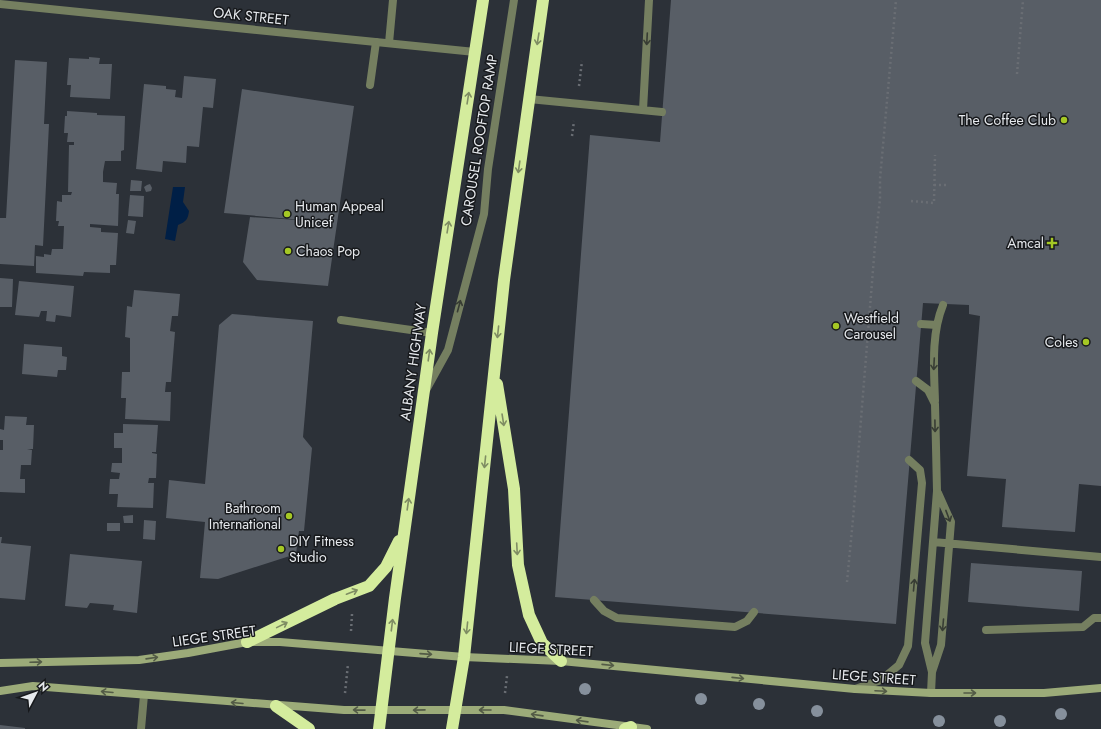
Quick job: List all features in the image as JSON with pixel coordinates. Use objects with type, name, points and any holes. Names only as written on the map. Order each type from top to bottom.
[{"type":"highway","name":"ALBANY HIGHWAY","points":[[379,729],[404,531],[432,333],[483,0]]},
{"type":"highway","points":[[452,729],[464,656],[504,280],[543,0]]},
{"type":"highway","points":[[495,367],[514,489],[518,565],[529,615],[542,643],[561,661]]},
{"type":"highway","points":[[247,642],[335,599],[369,586],[386,567],[404,531]]},
{"type":"highway","points":[[276,706],[309,729]]},
{"type":"street","points":[[389,43],[393,0]]},
{"type":"street","name":"CAROUSEL ROOFTOP RAMP","points":[[424,394],[448,350],[484,214],[488,169],[514,0]]},
{"type":"street","points":[[643,110],[649,0]]},
{"type":"street","name":"OAK STREET","points":[[0,4],[475,52]]},
{"type":"street","points":[[370,85],[376,42]]},
{"type":"street","points":[[529,98],[662,112]]},
{"type":"street","points":[[932,693],[932,672],[925,643],[937,491],[934,369],[937,325],[943,304]]},
{"type":"street","points":[[341,320],[432,333]]},
{"type":"street","points":[[921,324],[937,325]]},
{"type":"street","points":[[916,381],[928,390],[935,404]]},
{"type":"street","points":[[855,689],[881,680],[899,665],[908,646],[922,482],[920,470],[910,460]]},
{"type":"street","points":[[932,672],[941,645],[951,522],[937,491]]},
{"type":"street","points":[[933,542],[1101,557]]},
{"type":"street","points":[[594,600],[604,611],[617,618],[735,627],[747,621],[754,612]]},
{"type":"street","points":[[986,630],[1083,628],[1094,618],[1101,618]]},
{"type":"street","name":"LIEGE STREET","points":[[0,663],[139,660],[247,642],[280,642],[389,651],[561,661],[855,689],[932,693],[1044,693],[1101,688]]},
{"type":"street","points":[[0,690],[33,686],[276,706],[344,710],[504,710],[628,728],[647,729]]},
{"type":"street","points":[[141,729],[144,695]]},
{"type":"path","points":[[847,582],[896,0]]},
{"type":"path","points":[[1017,74],[1023,0]]},
{"type":"path","points":[[911,201],[934,203],[935,155]]},
{"type":"path","points":[[934,185],[949,186]]},
{"type":"path","points":[[504,710],[509,659]]},
{"type":"water","points":[[173,187],[185,187],[183,202],[189,211],[186,220],[178,225],[175,241],[165,239]]},
{"type":"building","name":"Westfield Carousel","points":[[671,0],[1101,0],[1101,486],[1079,484],[1075,532],[1002,527],[1006,479],[967,476],[980,316],[969,314],[969,305],[923,303],[896,624],[555,597],[590,135],[660,142]]},
{"type":"building","points":[[89,57],[100,58],[99,64],[112,64],[110,99],[70,97],[71,85],[67,85],[69,58],[89,59]]},
{"type":"building","points":[[15,60],[47,62],[44,124],[49,124],[43,246],[35,245],[34,266],[0,264],[0,218],[6,218]]},
{"type":"building","points":[[184,76],[216,79],[213,108],[203,107],[199,147],[187,146],[186,163],[163,161],[162,172],[136,169],[144,84],[166,86],[166,89],[176,90],[175,97],[182,98]]},
{"type":"building","points":[[242,89],[354,106],[328,286],[257,280],[243,262],[250,217],[314,221],[224,213]]},
{"type":"building","points":[[67,111],[97,113],[97,115],[125,116],[124,150],[121,151],[121,161],[105,161],[103,172],[103,182],[117,183],[116,194],[119,194],[118,226],[90,224],[90,227],[101,228],[101,232],[118,233],[116,265],[110,265],[110,273],[84,272],[83,276],[36,273],[36,256],[44,257],[44,254],[51,255],[52,249],[63,249],[64,226],[58,226],[59,221],[56,221],[57,201],[62,202],[62,195],[71,195],[72,192],[68,192],[69,145],[74,145],[74,142],[67,142],[68,133],[64,133],[65,116],[67,116]]},
{"type":"building","points":[[131,180],[142,181],[141,191],[130,191]]},
{"type":"building","points":[[150,184],[152,188],[151,191],[146,192],[144,187]]},
{"type":"building","points":[[130,195],[144,196],[143,217],[128,216]]},
{"type":"building","points":[[128,220],[136,221],[134,234],[126,233]]},
{"type":"building","points":[[0,278],[13,279],[12,307],[0,307]]},
{"type":"building","points":[[19,281],[74,286],[71,317],[56,315],[55,322],[46,321],[47,311],[41,311],[39,317],[15,315]]},
{"type":"building","points":[[134,290],[180,294],[178,316],[172,316],[170,331],[175,332],[171,382],[166,382],[165,392],[171,392],[170,421],[125,419],[126,398],[121,398],[122,372],[130,372],[130,338],[125,337],[127,306],[132,307]]},
{"type":"building","points":[[232,314],[313,321],[303,437],[312,448],[304,531],[299,531],[296,554],[218,579],[200,578],[205,522],[166,518],[169,480],[205,484],[219,325]]},
{"type":"building","points":[[24,344],[62,347],[62,356],[67,357],[66,370],[58,370],[57,377],[22,374]]},
{"type":"building","points":[[5,416],[27,417],[26,425],[34,425],[33,449],[27,449],[32,450],[31,465],[21,465],[20,479],[25,479],[25,493],[0,492],[0,450],[3,450],[3,440],[0,440],[0,429],[4,430]]},
{"type":"building","points":[[123,424],[158,425],[156,452],[152,452],[157,454],[156,478],[149,478],[148,483],[154,483],[153,508],[117,507],[118,494],[109,494],[110,479],[119,479],[120,473],[111,472],[112,463],[122,463],[122,448],[114,448],[114,433],[123,433]]},
{"type":"building","points":[[133,515],[133,523],[124,523],[123,516]]},
{"type":"building","points":[[144,520],[156,521],[155,540],[143,539]]},
{"type":"building","points":[[107,523],[120,523],[120,531],[107,531]]},
{"type":"building","points":[[0,537],[2,537],[1,543],[31,546],[25,600],[0,598]]},
{"type":"building","points":[[70,554],[142,561],[137,613],[113,610],[114,605],[90,603],[87,608],[65,606]]},
{"type":"building","points":[[971,563],[1082,571],[1079,611],[968,602]]},
{"type":"building","points":[[0,725],[25,728],[25,729],[0,729]]},
{"type":"place","name":"The Coffee Club","points":[[1064,120]]},
{"type":"place","name":"Human Appeal Unicef","points":[[287,214]]},
{"type":"place","name":"Amcal","points":[[1052,243]]},
{"type":"place","name":"Chaos Pop","points":[[288,251]]},
{"type":"place","name":"Westfield Carousel","points":[[836,326]]},
{"type":"place","name":"Coles","points":[[1086,342]]},
{"type":"place","name":"Bathroom International","points":[[289,516]]},
{"type":"place","name":"DIY Fitness Studio","points":[[281,549]]}]
